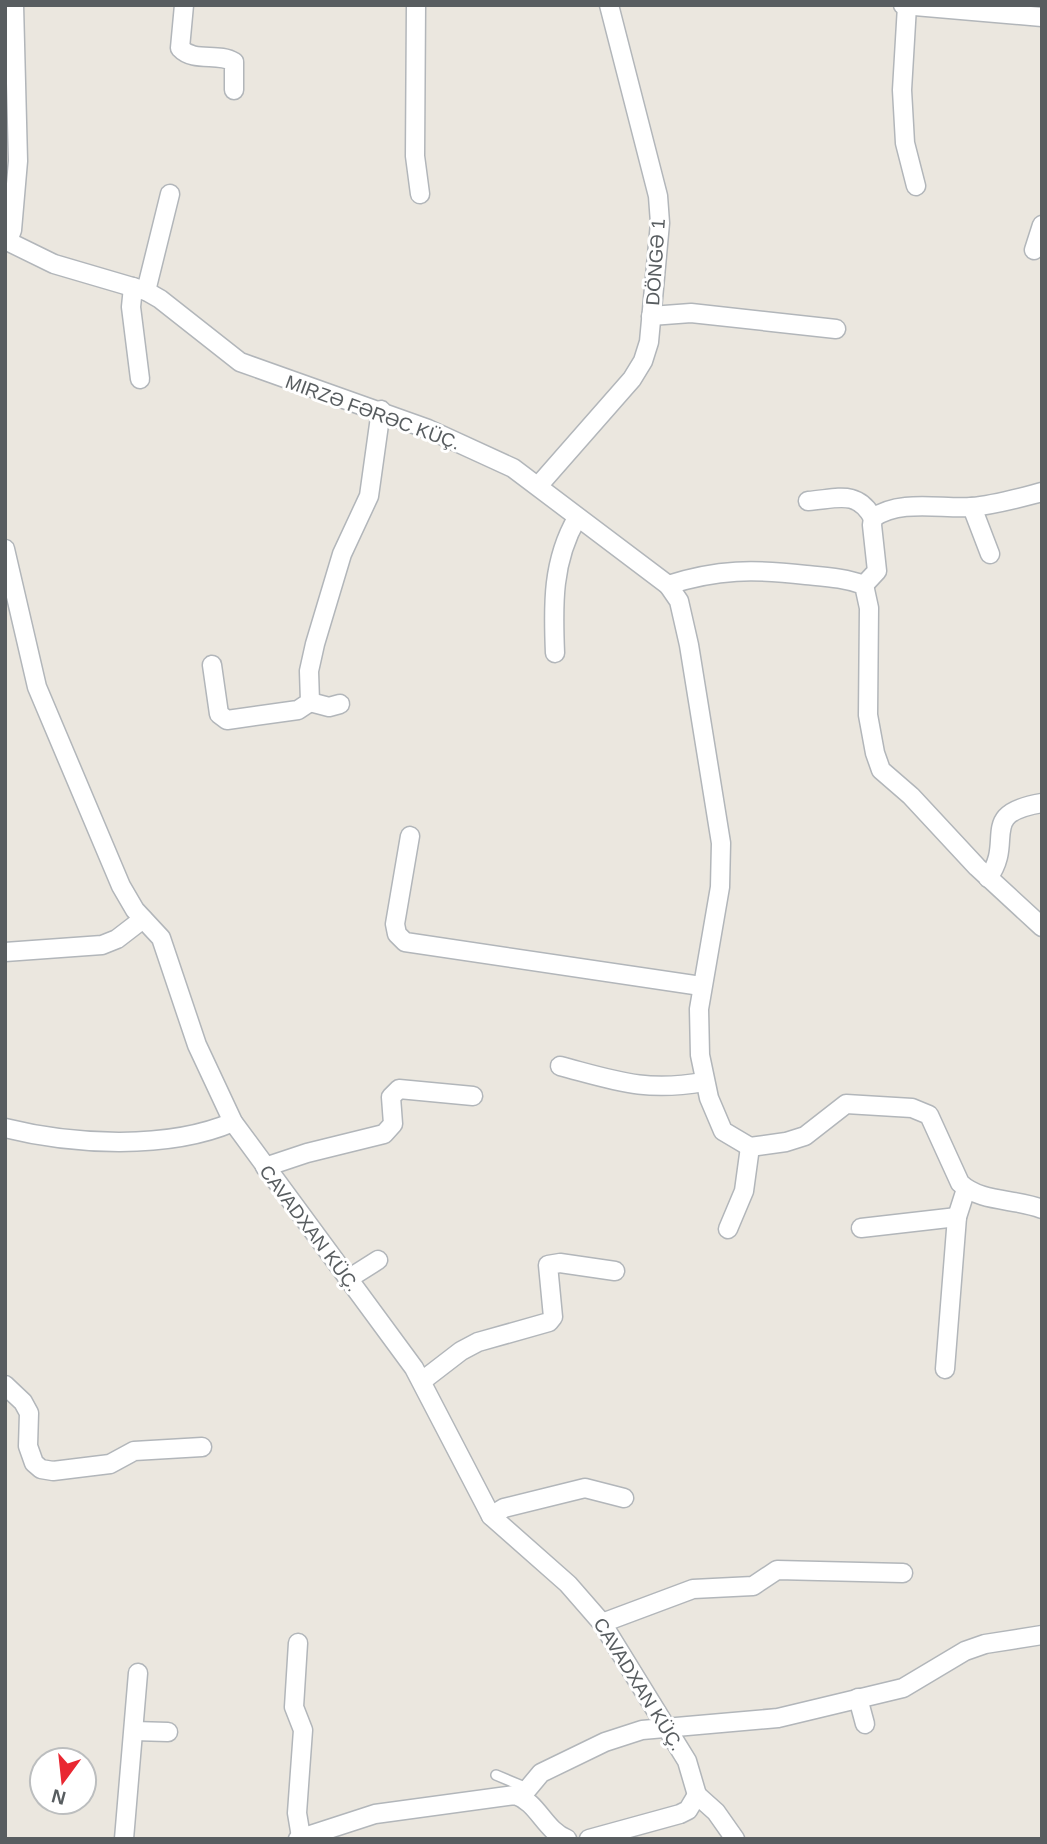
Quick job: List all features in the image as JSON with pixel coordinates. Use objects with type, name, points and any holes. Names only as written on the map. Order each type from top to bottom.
[{"type":"street","points":[[7,241],[12,230],[18,161],[13,5]]},
{"type":"street","points":[[184,5],[180,48],[185,53],[228,58],[234,62],[234,90]]},
{"type":"street","points":[[416,5],[415,156],[420,194]]},
{"type":"street","name":"DÖNGƏ 1","points":[[539,485],[632,379],[643,361],[649,342],[660,223],[658,196],[608,5]]},
{"type":"street","points":[[916,186],[905,143],[902,90],[905,5],[974,8],[1042,17]]},
{"type":"street","points":[[140,379],[131,307],[170,194]]},
{"type":"street","points":[[1034,250],[1042,225]]},
{"type":"street","name":"MIRZƏ FƏRƏC KÜÇ.","points":[[7,241],[54,264],[139,289],[160,299],[240,362],[381,410],[463,443],[513,468],[668,585]]},
{"type":"street","points":[[650,316],[691,313],[836,329]]},
{"type":"street","points":[[310,702],[309,671],[315,643],[342,555],[369,496],[381,410]]},
{"type":"street","points":[[873,518],[883,512],[902,508],[972,507],[1042,492]]},
{"type":"street","points":[[808,501],[854,498],[867,506],[873,518],[872,535],[877,571],[864,585]]},
{"type":"street","points":[[972,507],[990,554]]},
{"type":"street","points":[[555,653],[553,599],[557,569],[564,544],[576,518]]},
{"type":"street","name":"CAVADXAN KÜÇ.","points":[[5,549],[37,687],[121,886],[143,919],[161,938],[197,1045],[233,1122],[422,1381],[491,1516],[568,1584],[601,1623],[687,1761],[697,1795],[716,1812],[736,1839]]},
{"type":"street","points":[[864,585],[835,578],[756,569],[703,575],[668,585],[679,601],[687,632],[721,843],[720,887],[701,986],[700,1055],[704,1082],[723,1131],[750,1147],[776,1144],[805,1136],[846,1104],[912,1108],[929,1115],[934,1122],[960,1183],[966,1189],[987,1197],[1042,1209]]},
{"type":"street","points":[[864,585],[869,608],[868,715],[877,762],[886,776],[911,796],[988,878],[1042,927]]},
{"type":"street","points":[[212,665],[219,714],[227,720],[298,710],[310,702],[329,707],[340,704]]},
{"type":"street","points":[[988,878],[998,860],[1003,820],[1014,809],[1042,803]]},
{"type":"street","points":[[410,836],[395,924],[397,934],[405,943],[701,986]]},
{"type":"street","points":[[5,952],[102,945],[117,939],[143,919]]},
{"type":"street","points":[[560,1066],[636,1086],[655,1088],[704,1082]]},
{"type":"street","points":[[265,1167],[307,1153],[384,1134],[393,1124],[391,1097],[400,1089],[474,1096]]},
{"type":"street","points":[[5,1128],[43,1136],[123,1142],[206,1130],[233,1122]]},
{"type":"street","points":[[729,1229],[744,1191],[750,1147]]},
{"type":"street","points":[[945,1369],[957,1217],[966,1189]]},
{"type":"street","points":[[861,1228],[957,1217]]},
{"type":"street","points":[[348,1279],[378,1260]]},
{"type":"street","points":[[422,1381],[478,1342],[549,1322],[553,1317],[548,1265],[560,1263],[615,1271]]},
{"type":"street","points":[[5,1385],[23,1402],[29,1413],[28,1446],[34,1463],[41,1469],[52,1471],[110,1464],[134,1451],[202,1447]]},
{"type":"street","points":[[491,1516],[504,1508],[585,1488],[624,1498]]},
{"type":"street","points":[[601,1623],[694,1589],[753,1586],[777,1570],[903,1573]]},
{"type":"street","points":[[298,1643],[294,1707],[303,1730],[297,1813],[299,1838],[375,1814],[524,1792],[541,1773],[605,1742],[665,1726],[778,1718],[917,1682],[950,1658],[985,1644],[1042,1635]]},
{"type":"street","points":[[124,1839],[138,1673]]},
{"type":"street","points":[[858,1698],[866,1724]]},
{"type":"street","points":[[134,1731],[168,1732]]},
{"type":"street","points":[[524,1792],[551,1831],[567,1839]]},
{"type":"street","points":[[589,1839],[680,1814],[688,1810],[697,1795]]},
{"type":"street","points":[[537,1814],[542,1839]]},
{"type":"lane","points":[[496,1775],[524,1792]]}]
